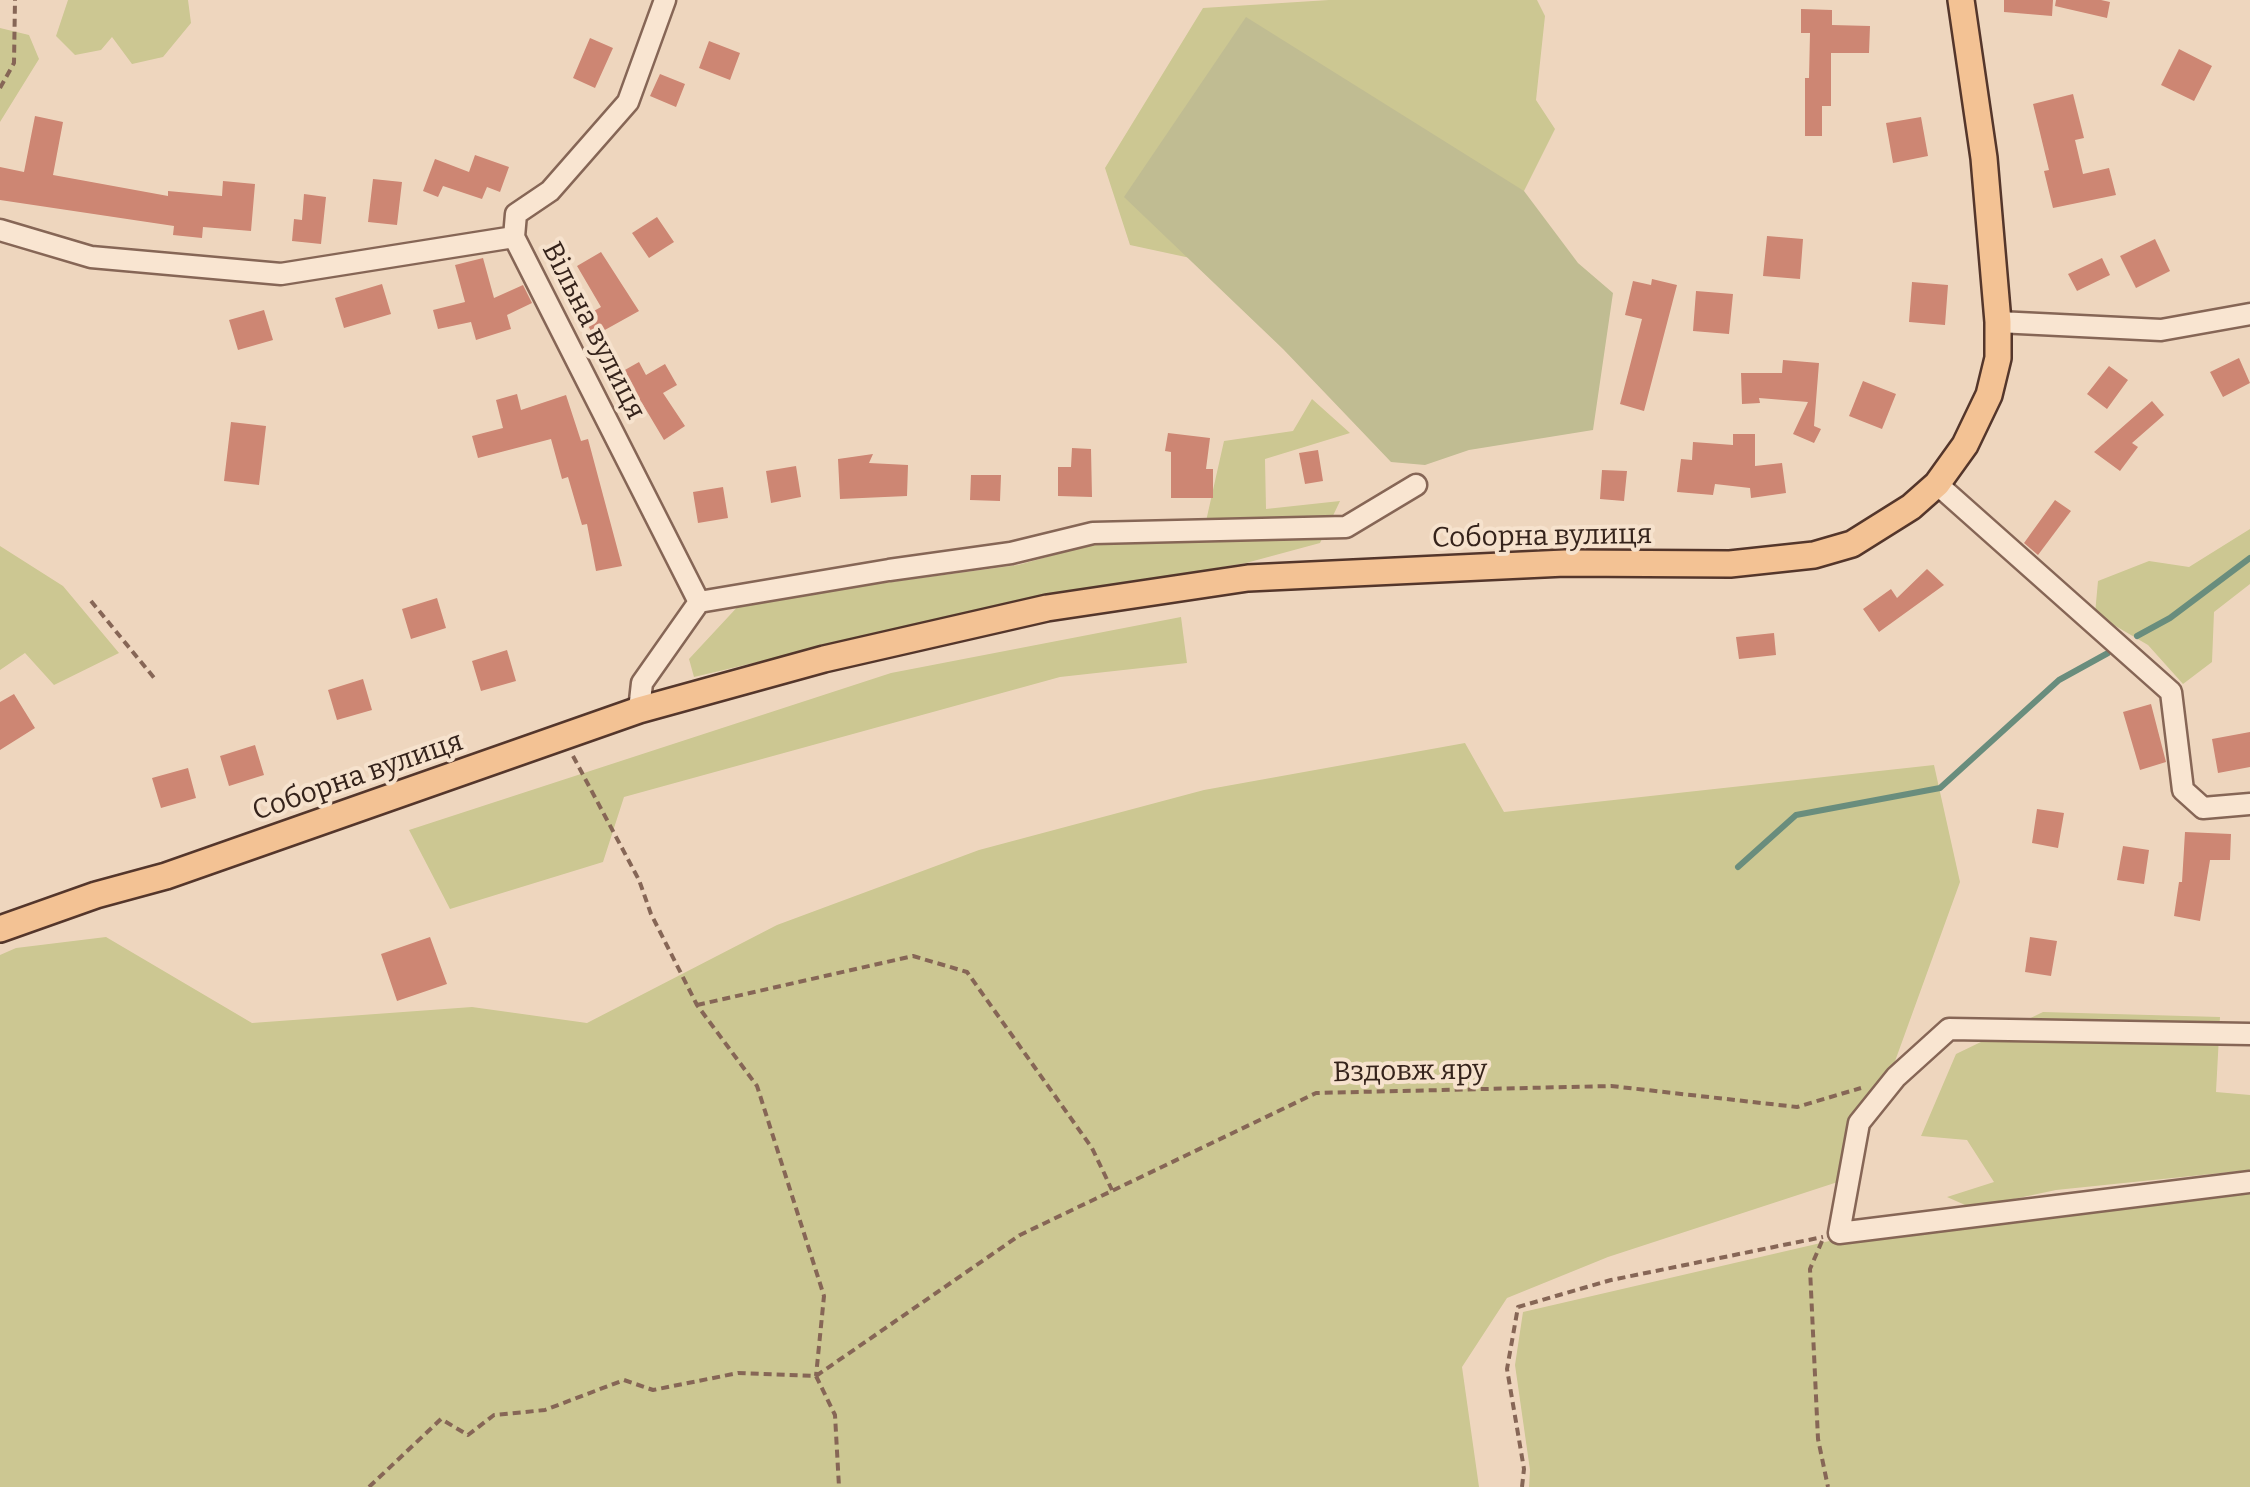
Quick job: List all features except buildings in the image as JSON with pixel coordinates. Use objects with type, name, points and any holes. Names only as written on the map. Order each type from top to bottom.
[{"type":"main road","name":"Соборна вулиця","points":[[0,930],[640,710],[824,659],[1048,608],[1248,578],[1565,563],[1730,564],[1814,555],[1852,544],[1882,528],[1937,484],[1965,445],[1988,395],[1998,358],[1984,158],[1961,0]]},
{"type":"street","name":"Вільна вулиця","points":[[665,0],[628,102],[550,191],[516,214],[514,237],[698,602]]},
{"type":"street","points":[[0,230],[90,257],[281,274],[514,237]]},
{"type":"street","points":[[1998,322],[2162,330],[2250,314]]},
{"type":"street","points":[[1937,484],[2171,692],[2183,790],[2203,808],[2250,804]]},
{"type":"street","name":"Соборна вулиця","points":[[698,602],[1011,554],[1092,532],[1346,527],[1416,485]]},
{"type":"street","points":[[640,710],[642,683],[698,602]]},
{"type":"street","points":[[2250,1034],[1949,1030],[1896,1078],[1859,1123],[1838,1234],[2250,1182]]},
{"type":"path","points":[[0,88],[14,63],[16,0]]},
{"type":"path","points":[[91,601],[155,679]]},
{"type":"path","points":[[563,737],[639,880],[650,914],[697,1005],[757,1086],[824,1296],[816,1376],[836,1416],[839,1487]]},
{"type":"path","points":[[697,1005],[913,956],[967,972],[1092,1148],[1113,1192]]},
{"type":"path","name":"Вздовж яру","points":[[816,1376],[1020,1235],[1316,1094],[1611,1086],[1797,1107],[1896,1078]]},
{"type":"path","points":[[1522,1487],[1524,1468],[1507,1369],[1518,1307],[1610,1280],[1824,1237],[1810,1270],[1818,1439],[1828,1487]]},
{"type":"path","points":[[369,1487],[441,1419],[468,1435],[494,1414],[545,1410],[624,1380],[653,1390],[738,1372],[816,1376]]},
{"type":"shaded area","points":[[68,0],[188,0],[191,23],[163,57],[132,64],[112,37],[101,50],[75,55],[56,36]]},
{"type":"shaded area","points":[[1329,0],[1537,0],[1545,16],[1536,100],[1555,129],[1524,191],[1396,176],[1232,267],[1130,245],[1105,168],[1203,8]]},
{"type":"shaded area","points":[[1246,17],[1524,191],[1578,263],[1613,293],[1593,430],[1469,450],[1425,465],[1391,462],[1283,349],[1124,197]]},
{"type":"shaded area","points":[[0,28],[29,35],[39,59],[0,122]]},
{"type":"shaded area","points":[[1312,399],[1350,433],[1265,459],[1266,509],[1340,501],[1320,543],[1246,563],[1004,604],[694,677],[689,659],[742,602],[1018,565],[1094,544],[1202,539],[1224,441],[1293,431]]},
{"type":"shaded area","points":[[2250,529],[2250,584],[2214,612],[2212,662],[2183,684],[2148,645],[2095,614],[2098,581],[2149,561],[2189,567]]},
{"type":"shaded area","points":[[0,546],[63,586],[119,653],[54,685],[25,653],[0,670]]},
{"type":"shaded area","points":[[1181,617],[1187,663],[1060,677],[624,797],[603,862],[450,909],[409,830],[891,673]]},
{"type":"shaded area","points":[[1465,743],[1504,812],[1934,765],[1960,882],[1853,1177],[1608,1257],[1507,1298],[1462,1367],[1479,1487],[0,1487],[0,955],[16,948],[106,937],[252,1023],[472,1007],[587,1023],[777,925],[979,850],[1204,790]]},
{"type":"shaded area","points":[[2043,1012],[2220,1017],[2216,1092],[2250,1095],[2250,1170],[2056,1190],[1972,1208],[1947,1197],[1994,1182],[1967,1140],[1921,1136],[1956,1054]]},
{"type":"shaded area","points":[[2250,1188],[2250,1487],[1529,1487],[1515,1365],[1523,1312],[1838,1239]]},
{"type":"waterway","points":[[2137,636],[2170,618],[2250,558]]},
{"type":"waterway","points":[[1738,867],[1796,815],[1940,788],[2059,680],[2108,653]]}]
